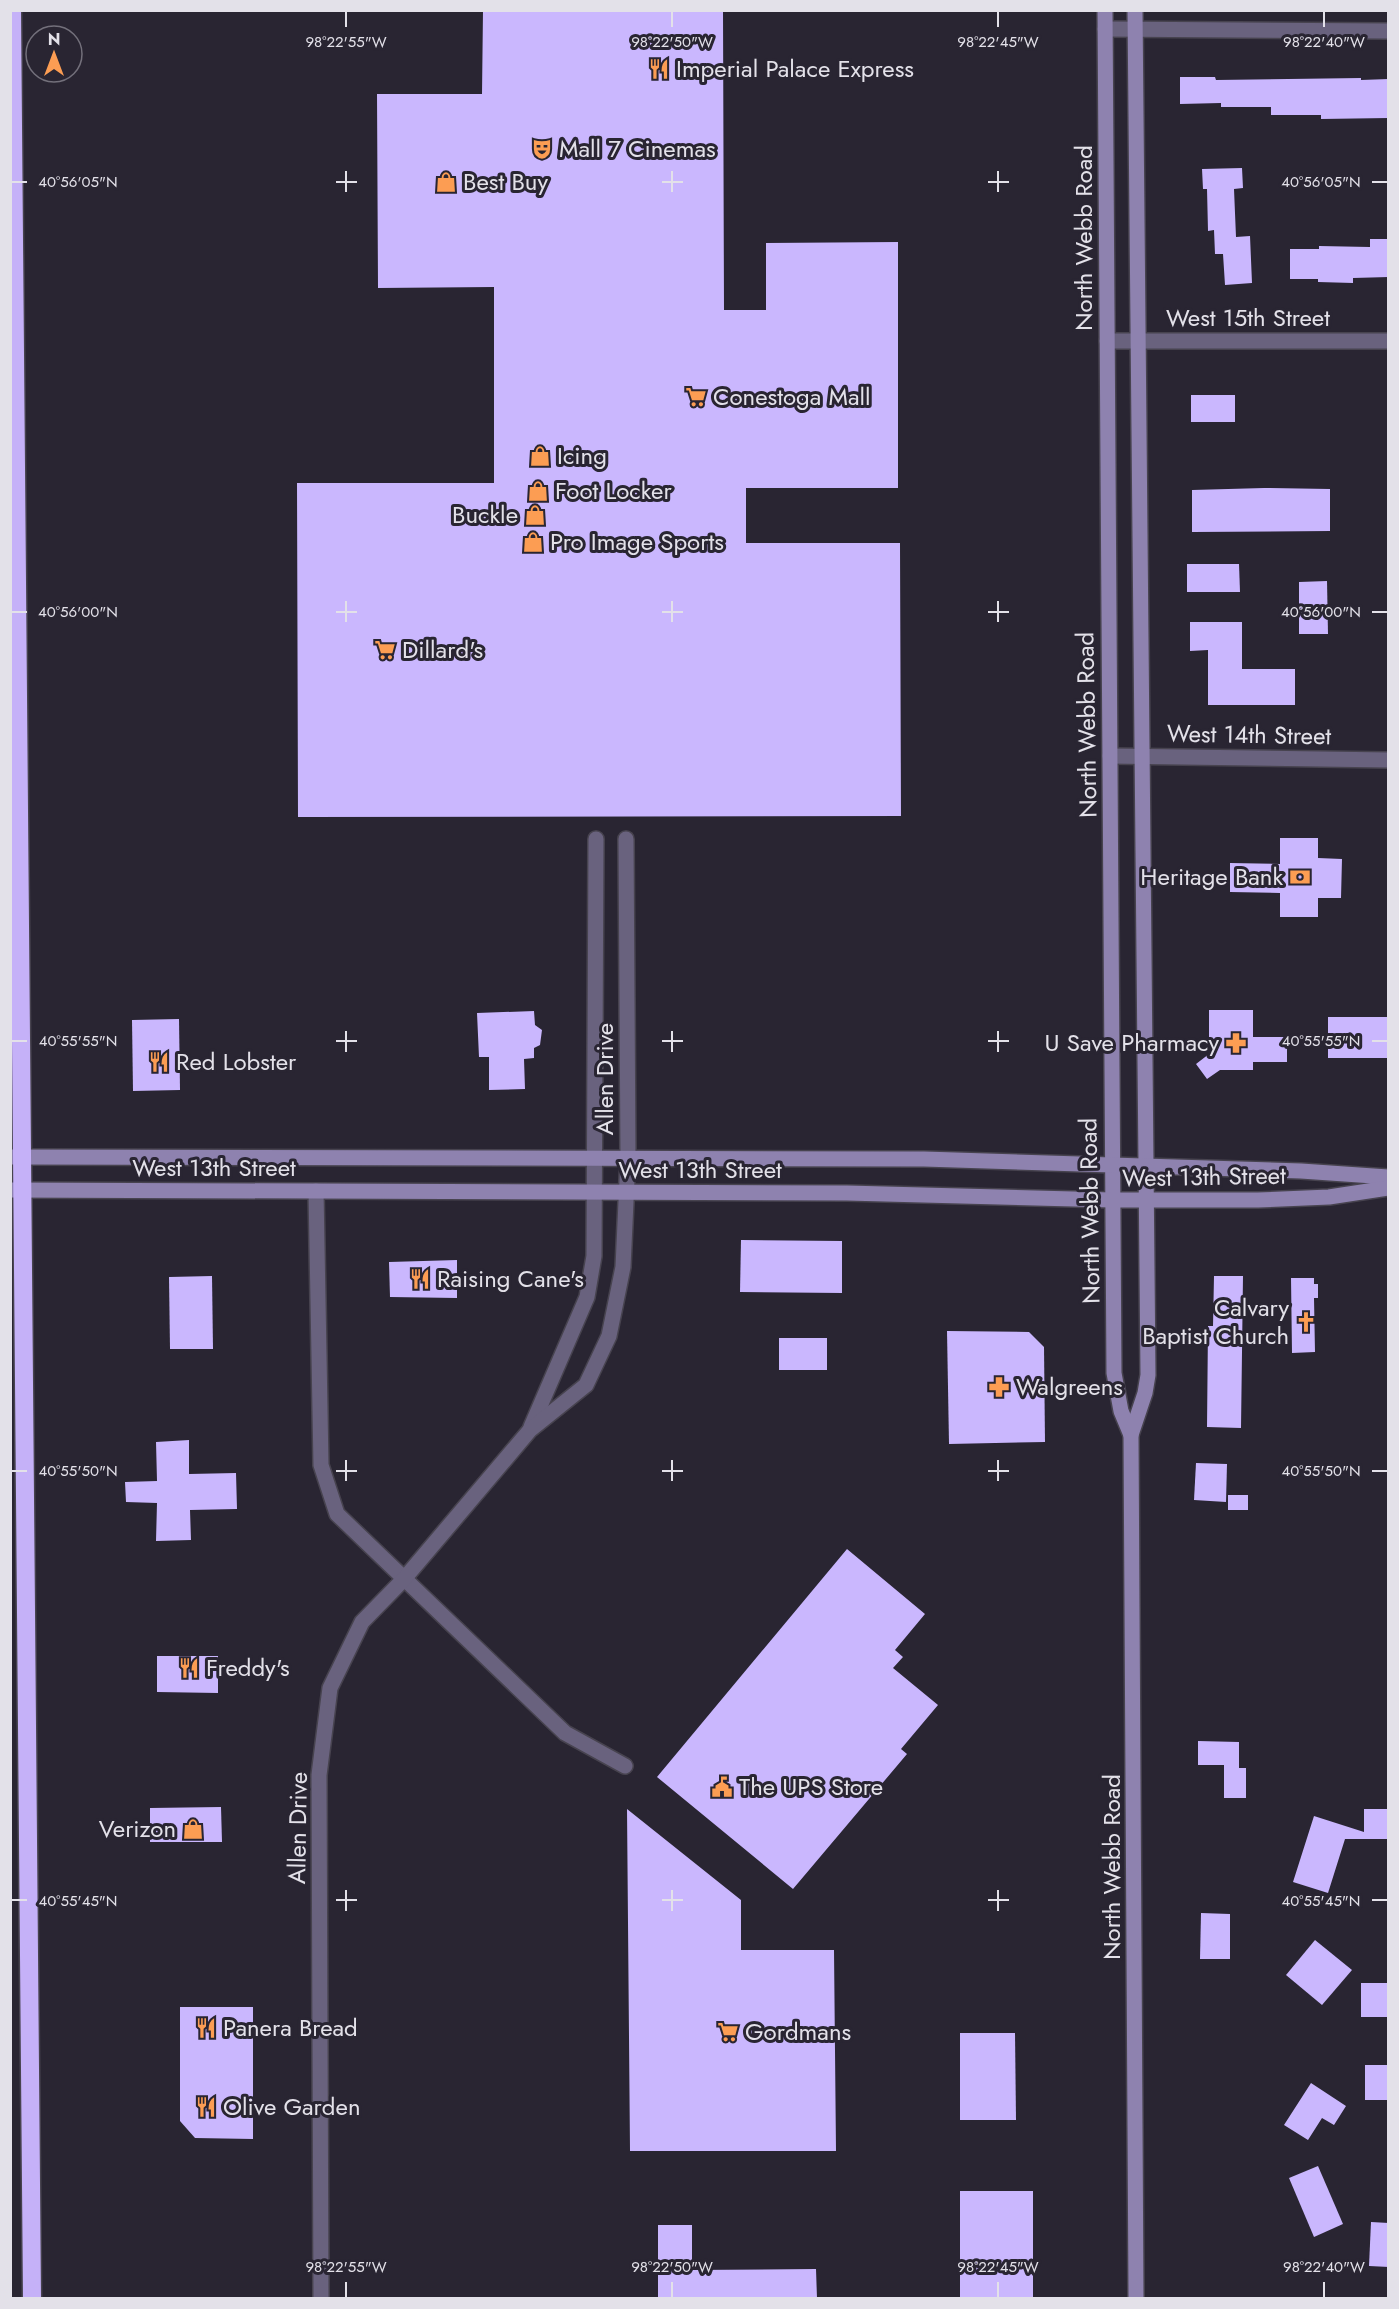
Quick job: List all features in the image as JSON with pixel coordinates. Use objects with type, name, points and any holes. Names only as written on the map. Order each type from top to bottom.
[{"type":"highway","points":[[12,10],[17,1190],[32,2298]]},
{"type":"main road","name":"North Webb Road","points":[[1105,10],[1114,1373],[1121,1411],[1131,1435]]},
{"type":"main road","name":"North Webb Road","points":[[1135,10],[1148,1375],[1145,1393],[1131,1435],[1136,2298]]},
{"type":"main road","name":"West 13th Street","points":[[17,1157],[924,1159],[1301,1171],[1389,1177]]},
{"type":"main road","name":"West 13th Street","points":[[17,1190],[856,1193],[1147,1200],[1302,1198],[1389,1188]]},
{"type":"street","points":[[1105,28],[1389,31]]},
{"type":"street","name":"West 15th Street","points":[[1107,341],[1389,341]]},
{"type":"street","name":"West 14th Street","points":[[1110,756],[1389,760]]},
{"type":"street","name":"Allen Drive","points":[[530,1430],[588,1296],[594,1256],[596,839]]},
{"type":"street","name":"Allen Drive","points":[[321,2298],[319,1775],[330,1688],[362,1622],[404,1579],[530,1430],[586,1385],[609,1336],[623,1268],[628,1158],[626,839]]},
{"type":"street","points":[[316,1191],[321,1465],[337,1514],[565,1733],[625,1766]]},
{"type":"building","name":"Conestoga Mall","points":[[483,10],[723,10],[724,310],[766,310],[766,243],[898,242],[898,488],[746,488],[746,543],[900,543],[901,816],[298,817],[297,483],[494,483],[494,287],[378,288],[377,94],[482,94]]},
{"type":"building","points":[[1180,77],[1215,77],[1216,80],[1389,79],[1389,118],[1321,119],[1321,115],[1271,115],[1271,107],[1221,107],[1221,103],[1180,104]]},
{"type":"building","points":[[1242,168],[1243,188],[1234,189],[1236,237],[1250,236],[1252,283],[1225,285],[1223,254],[1215,254],[1214,230],[1208,231],[1207,189],[1203,189],[1202,169]]},
{"type":"building","points":[[1370,239],[1389,239],[1389,277],[1353,278],[1353,283],[1290,279],[1290,249],[1319,249],[1319,246],[1370,247]]},
{"type":"building","points":[[1191,395],[1235,395],[1235,422],[1191,422]]},
{"type":"building","points":[[1330,489],[1330,531],[1192,532],[1192,490]]},
{"type":"building","points":[[1187,564],[1239,564],[1240,592],[1187,592]]},
{"type":"building","points":[[1327,581],[1328,634],[1299,634],[1299,582]]},
{"type":"building","points":[[1190,622],[1242,622],[1242,669],[1295,669],[1295,705],[1208,705],[1208,650],[1190,651]]},
{"type":"building","points":[[1280,838],[1318,838],[1318,858],[1342,859],[1341,898],[1318,898],[1318,917],[1280,917],[1280,893],[1230,892],[1230,863],[1280,864]]},
{"type":"building","points":[[1209,1010],[1253,1010],[1253,1037],[1287,1037],[1287,1062],[1253,1062],[1253,1070],[1220,1070],[1207,1079],[1196,1064],[1209,1054]]},
{"type":"building","points":[[534,1011],[535,1025],[542,1030],[540,1045],[534,1048],[534,1058],[524,1059],[525,1089],[489,1090],[489,1057],[479,1057],[477,1013]]},
{"type":"building","points":[[1328,1017],[1389,1017],[1389,1058],[1328,1058]]},
{"type":"building","points":[[179,1019],[180,1090],[133,1091],[132,1020]]},
{"type":"building","points":[[741,1240],[842,1241],[842,1293],[740,1292]]},
{"type":"building","points":[[457,1260],[457,1298],[390,1297],[389,1262]]},
{"type":"building","points":[[212,1276],[213,1349],[170,1349],[169,1277]]},
{"type":"building","points":[[1214,1276],[1243,1276],[1241,1428],[1207,1427],[1208,1326],[1213,1326]]},
{"type":"building","points":[[1291,1278],[1314,1278],[1314,1284],[1318,1284],[1318,1298],[1314,1298],[1315,1352],[1292,1353]]},
{"type":"building","points":[[947,1331],[1029,1332],[1044,1347],[1045,1442],[949,1444]]},
{"type":"building","points":[[779,1338],[827,1338],[827,1370],[779,1370]]},
{"type":"building","points":[[189,1440],[189,1474],[236,1473],[237,1509],[190,1510],[191,1540],[156,1541],[157,1503],[126,1502],[125,1482],[157,1481],[156,1442]]},
{"type":"building","points":[[1196,1463],[1227,1464],[1226,1502],[1194,1500]]},
{"type":"building","points":[[1228,1495],[1248,1495],[1248,1510],[1228,1510]]},
{"type":"building","points":[[847,1549],[925,1614],[895,1650],[903,1657],[893,1668],[938,1705],[901,1749],[907,1754],[793,1889],[657,1777]]},
{"type":"building","points":[[157,1656],[218,1656],[218,1693],[157,1692]]},
{"type":"building","points":[[1198,1741],[1239,1742],[1239,1768],[1246,1768],[1246,1798],[1224,1798],[1224,1765],[1198,1765]]},
{"type":"building","points":[[221,1807],[222,1842],[150,1842],[150,1808]]},
{"type":"building","points":[[627,1809],[741,1900],[741,1950],[834,1950],[836,2151],[630,2151]]},
{"type":"building","points":[[1364,1809],[1389,1809],[1389,1839],[1345,1839],[1328,1893],[1293,1882],[1314,1816],[1364,1832]]},
{"type":"building","points":[[1201,1913],[1230,1914],[1230,1959],[1200,1959]]},
{"type":"building","points":[[1315,1940],[1352,1970],[1322,2005],[1286,1975]]},
{"type":"building","points":[[1361,1983],[1389,1983],[1389,2017],[1361,2017]]},
{"type":"building","points":[[180,2007],[253,2007],[253,2139],[195,2138],[180,2121]]},
{"type":"building","points":[[960,2033],[1015,2033],[1016,2120],[960,2120]]},
{"type":"building","points":[[1365,2065],[1389,2065],[1389,2100],[1365,2100]]},
{"type":"building","points":[[1311,2083],[1346,2106],[1334,2125],[1322,2118],[1308,2140],[1284,2125]]},
{"type":"building","points":[[1318,2166],[1343,2224],[1314,2237],[1289,2178]]},
{"type":"building","points":[[960,2191],[1033,2191],[1033,2298],[960,2298]]},
{"type":"building","points":[[1371,2222],[1389,2223],[1389,2267],[1369,2266]]},
{"type":"building","points":[[658,2225],[692,2225],[692,2270],[816,2269],[817,2298],[658,2298]]},
{"type":"place","name":"Imperial Palace Express","points":[[659,69]]},
{"type":"place","name":"Mall 7 Cinemas","points":[[542,149]]},
{"type":"place","name":"Best Buy","points":[[446,182]]},
{"type":"place","name":"Conestoga Mall","points":[[696,397]]},
{"type":"place","name":"Icing","points":[[540,456]]},
{"type":"place","name":"Foot Locker","points":[[538,491]]},
{"type":"place","name":"Buckle","points":[[535,515]]},
{"type":"place","name":"Pro Image Sports","points":[[533,542]]},
{"type":"place","name":"Dillard's","points":[[385,650]]},
{"type":"place","name":"Heritage Bank","points":[[1300,877]]},
{"type":"place","name":"U Save Pharmacy","points":[[1236,1043]]},
{"type":"place","name":"Red Lobster","points":[[159,1062]]},
{"type":"place","name":"Raising Cane's","points":[[420,1279]]},
{"type":"place","name":"Calvary Baptist Church","points":[[1306,1322]]},
{"type":"place","name":"Walgreens","points":[[999,1387]]},
{"type":"place","name":"Freddy's","points":[[189,1668]]},
{"type":"place","name":"The UPS Store","points":[[722,1787]]},
{"type":"place","name":"Verizon","points":[[193,1829]]},
{"type":"place","name":"Panera Bread","points":[[206,2028]]},
{"type":"place","name":"Gordmans","points":[[728,2032]]},
{"type":"place","name":"Olive Garden","points":[[206,2107]]}]
